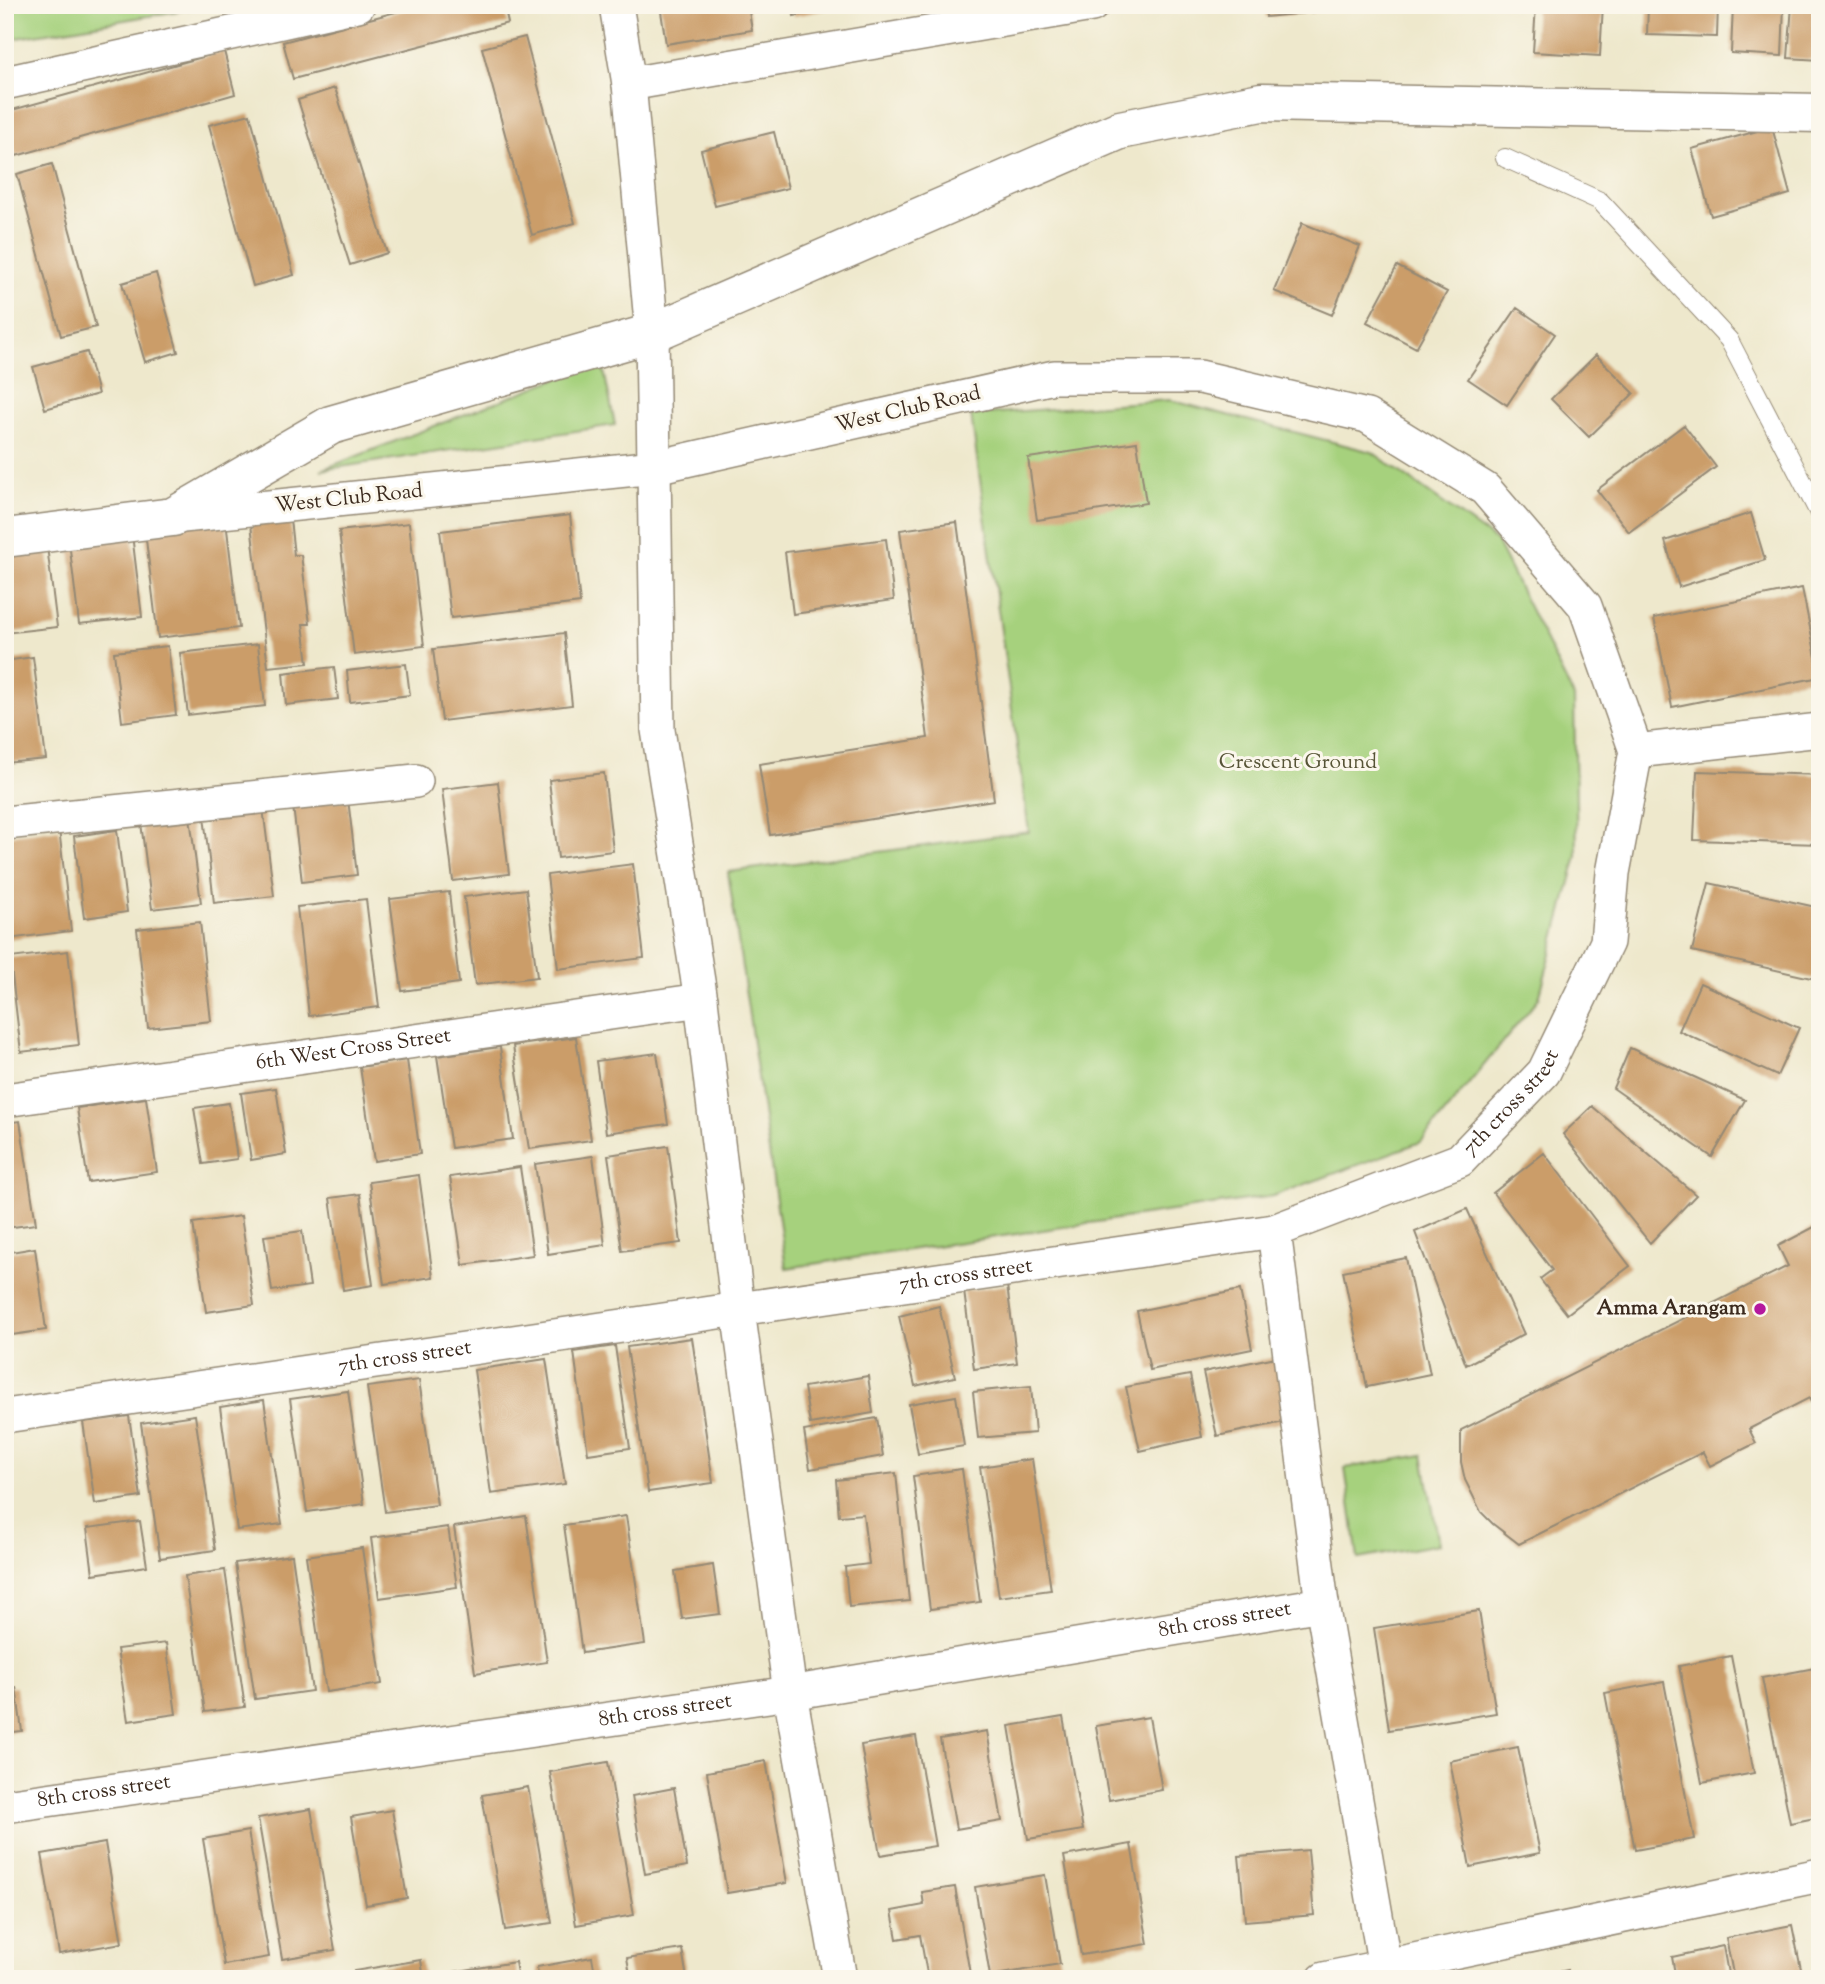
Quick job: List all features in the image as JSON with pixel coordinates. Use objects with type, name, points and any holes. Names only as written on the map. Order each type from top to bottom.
[{"type":"street","points":[[5,83],[358,5]]},
{"type":"street","points":[[616,5],[629,84],[652,333],[658,730],[701,1000],[738,1310],[790,1693],[840,1979]]},
{"type":"street","points":[[629,84],[1092,5]]},
{"type":"street","points":[[173,517],[331,425],[652,333],[1120,130],[1261,102],[1820,113]]},
{"type":"street","name":"West Club Road","points":[[5,538],[173,517],[655,467],[1054,377],[1200,377],[1367,416],[1485,489],[1585,606],[1636,751]]},
{"type":"street","points":[[1636,751],[1820,730]]},
{"type":"street","name":"7th cross street","points":[[5,1416],[1274,1231],[1460,1160],[1544,1072],[1607,942],[1613,873],[1636,751]]},
{"type":"street","points":[[5,823],[416,781]]},
{"type":"street","name":"6th West Cross Street","points":[[5,1100],[701,1000]]},
{"type":"street","points":[[1274,1231],[1322,1604],[1386,1973]]},
{"type":"street","name":"8th cross street","points":[[5,1806],[790,1693],[1322,1604]]},
{"type":"street","points":[[1324,1979],[1386,1973],[1820,1875]]},
{"type":"lane","points":[[1505,158],[1600,201],[1729,340],[1820,516]]},
{"type":"green space","points":[[5,5],[214,5],[5,40]]},
{"type":"green space","points":[[602,361],[615,425],[321,470]]},
{"type":"green space","name":"Crescent Ground","points":[[1169,400],[1372,452],[1496,541],[1574,697],[1577,856],[1539,998],[1421,1142],[1273,1196],[786,1268],[728,872],[1029,832],[971,415]]},
{"type":"green space","points":[[1423,1455],[1439,1544],[1358,1559],[1345,1468]]},
{"type":"building","points":[[422,5],[504,5],[508,23],[293,79],[283,42]]},
{"type":"building","points":[[660,5],[748,5],[752,30],[666,44]]},
{"type":"building","points":[[792,5],[834,5],[835,8],[794,16]]},
{"type":"building","points":[[1265,5],[1326,5],[1326,11],[1266,17]]},
{"type":"building","points":[[1536,5],[1603,5],[1600,56],[1533,52]]},
{"type":"building","points":[[1648,5],[1718,5],[1717,37],[1647,35]]},
{"type":"building","points":[[1733,5],[1784,5],[1782,56],[1731,53]]},
{"type":"building","points":[[1792,5],[1820,5],[1820,60],[1788,58]]},
{"type":"building","points":[[525,37],[575,223],[532,235],[482,48]]},
{"type":"building","points":[[224,51],[235,94],[16,156],[5,112]]},
{"type":"building","points":[[335,88],[387,253],[350,265],[298,100]]},
{"type":"building","points":[[250,114],[294,275],[253,286],[209,125]]},
{"type":"building","points":[[1772,127],[1790,194],[1711,216],[1692,149]]},
{"type":"building","points":[[774,132],[788,188],[715,206],[701,150]]},
{"type":"building","points":[[52,164],[96,327],[61,336],[17,174]]},
{"type":"building","points":[[1302,223],[1360,246],[1332,315],[1274,291]]},
{"type":"building","points":[[1397,266],[1447,292],[1416,348],[1367,322]]},
{"type":"building","points":[[156,273],[178,352],[145,362],[122,283]]},
{"type":"building","points":[[1517,308],[1555,334],[1507,405],[1468,379]]},
{"type":"building","points":[[87,352],[98,394],[45,409],[33,367]]},
{"type":"building","points":[[1596,355],[1634,393],[1589,437],[1551,399]]},
{"type":"building","points":[[1684,425],[1716,467],[1629,532],[1597,490]]},
{"type":"building","points":[[1137,442],[1146,503],[1037,520],[1028,458]]},
{"type":"building","points":[[225,513],[239,628],[158,638],[144,523]]},
{"type":"building","points":[[1751,513],[1765,560],[1679,587],[1665,541]]},
{"type":"building","points":[[570,515],[580,603],[451,618],[440,531]]},
{"type":"building","points":[[290,519],[294,555],[301,555],[310,624],[303,624],[308,663],[268,667],[251,524]]},
{"type":"building","points":[[957,522],[994,800],[770,835],[759,764],[928,738],[900,530]]},
{"type":"building","points":[[409,523],[424,646],[354,655],[339,531]]},
{"type":"building","points":[[131,526],[142,617],[79,624],[68,533]]},
{"type":"building","points":[[46,538],[57,627],[5,633],[5,543]]},
{"type":"building","points":[[886,539],[894,600],[793,614],[785,552]]},
{"type":"building","points":[[1802,588],[1820,677],[1672,707],[1654,618]]},
{"type":"building","points":[[564,633],[572,705],[442,721],[433,649]]},
{"type":"building","points":[[258,644],[265,706],[188,715],[180,653]]},
{"type":"building","points":[[168,646],[176,715],[122,722],[114,652]]},
{"type":"building","points":[[33,657],[46,759],[5,763],[5,661]]},
{"type":"building","points":[[406,664],[410,695],[350,702],[347,671]]},
{"type":"building","points":[[334,667],[338,699],[286,705],[283,673]]},
{"type":"building","points":[[1697,771],[1820,775],[1820,844],[1694,840]]},
{"type":"building","points":[[604,773],[613,851],[558,858],[549,780]]},
{"type":"building","points":[[498,782],[509,874],[453,881],[442,789]]},
{"type":"building","points":[[348,799],[357,875],[302,882],[293,806]]},
{"type":"building","points":[[262,800],[274,896],[214,903],[203,807]]},
{"type":"building","points":[[189,809],[201,903],[152,909],[140,815]]},
{"type":"building","points":[[59,829],[71,931],[8,939],[5,917],[5,836]]},
{"type":"building","points":[[117,830],[127,912],[84,918],[74,836]]},
{"type":"building","points":[[633,864],[644,958],[558,969],[547,875]]},
{"type":"building","points":[[1709,883],[1820,908],[1820,980],[1692,951]]},
{"type":"building","points":[[526,889],[537,977],[475,985],[464,897]]},
{"type":"building","points":[[449,892],[459,983],[402,991],[390,899]]},
{"type":"building","points":[[366,899],[379,1007],[309,1016],[297,907]]},
{"type":"building","points":[[200,922],[211,1021],[148,1028],[137,929]]},
{"type":"building","points":[[68,951],[79,1045],[21,1052],[10,958]]},
{"type":"building","points":[[1700,983],[1799,1028],[1777,1076],[1679,1031]]},
{"type":"building","points":[[576,1037],[591,1140],[529,1149],[513,1046]]},
{"type":"building","points":[[500,1047],[513,1139],[451,1148],[437,1056]]},
{"type":"building","points":[[1630,1048],[1745,1100],[1712,1157],[1613,1088]]},
{"type":"building","points":[[657,1053],[668,1124],[606,1133],[596,1061]]},
{"type":"building","points":[[407,1060],[420,1154],[374,1161],[360,1067]]},
{"type":"building","points":[[276,1088],[286,1154],[251,1160],[241,1093]]},
{"type":"building","points":[[146,1098],[157,1172],[88,1182],[77,1108]]},
{"type":"building","points":[[229,1103],[237,1159],[203,1164],[194,1108]]},
{"type":"building","points":[[1592,1106],[1696,1195],[1650,1243],[1563,1134]]},
{"type":"building","points":[[20,1121],[36,1224],[5,1228],[5,1123]]},
{"type":"building","points":[[668,1146],[681,1243],[622,1251],[608,1155]]},
{"type":"building","points":[[1544,1153],[1630,1266],[1567,1314],[1540,1279],[1552,1270],[1493,1193]]},
{"type":"building","points":[[593,1156],[605,1245],[548,1254],[535,1164]]},
{"type":"building","points":[[520,1167],[533,1255],[463,1265],[450,1177]]},
{"type":"building","points":[[419,1175],[433,1277],[384,1284],[369,1182]]},
{"type":"building","points":[[360,1194],[373,1285],[343,1290],[330,1198]]},
{"type":"building","points":[[1467,1209],[1524,1334],[1466,1365],[1415,1232]]},
{"type":"building","points":[[241,1216],[254,1305],[206,1312],[193,1223]]},
{"type":"building","points":[[1820,1224],[1820,1420],[1809,1398],[1749,1429],[1756,1443],[1710,1466],[1703,1452],[1519,1544],[1481,1512],[1465,1480],[1461,1462],[1461,1430],[1788,1266],[1778,1246]]},
{"type":"building","points":[[302,1231],[310,1286],[272,1291],[264,1236]]},
{"type":"building","points":[[35,1248],[46,1330],[5,1336],[5,1253]]},
{"type":"building","points":[[1406,1258],[1430,1374],[1367,1387],[1343,1271]]},
{"type":"building","points":[[1007,1285],[1017,1363],[974,1369],[964,1291]]},
{"type":"building","points":[[1240,1290],[1252,1349],[1150,1370],[1137,1311]]},
{"type":"building","points":[[939,1306],[955,1377],[915,1386],[899,1316]]},
{"type":"building","points":[[692,1338],[713,1483],[648,1492],[627,1347]]},
{"type":"building","points":[[615,1346],[630,1448],[588,1454],[574,1352]]},
{"type":"building","points":[[1276,1357],[1289,1421],[1217,1436],[1203,1372]]},
{"type":"building","points":[[546,1359],[565,1484],[491,1494],[474,1370]]},
{"type":"building","points":[[1190,1375],[1202,1437],[1140,1451],[1126,1387]]},
{"type":"building","points":[[868,1376],[873,1413],[810,1424],[804,1387]]},
{"type":"building","points":[[419,1380],[437,1505],[385,1512],[367,1387]]},
{"type":"building","points":[[1031,1386],[1035,1433],[978,1438],[973,1392]]},
{"type":"building","points":[[348,1391],[364,1504],[307,1512],[290,1399]]},
{"type":"building","points":[[956,1396],[964,1446],[918,1454],[909,1404]]},
{"type":"building","points":[[264,1400],[282,1524],[237,1530],[220,1407]]},
{"type":"building","points":[[195,1415],[215,1550],[160,1558],[141,1423]]},
{"type":"building","points":[[129,1416],[141,1497],[95,1504],[83,1422]]},
{"type":"building","points":[[877,1418],[883,1456],[810,1469],[804,1431]]},
{"type":"building","points":[[1032,1459],[1051,1590],[999,1597],[980,1467]]},
{"type":"building","points":[[962,1469],[980,1602],[930,1609],[913,1476]]},
{"type":"building","points":[[896,1473],[909,1601],[849,1607],[845,1567],[869,1564],[863,1514],[839,1516],[836,1480]]},
{"type":"building","points":[[526,1516],[547,1662],[475,1673],[454,1527]]},
{"type":"building","points":[[626,1516],[645,1644],[582,1653],[564,1525]]},
{"type":"building","points":[[140,1521],[147,1566],[93,1574],[87,1528]]},
{"type":"building","points":[[448,1527],[457,1587],[379,1598],[371,1538]]},
{"type":"building","points":[[362,1548],[382,1684],[326,1692],[306,1556]]},
{"type":"building","points":[[292,1555],[312,1691],[255,1699],[235,1563]]},
{"type":"building","points":[[713,1565],[720,1614],[682,1619],[675,1571]]},
{"type":"building","points":[[225,1570],[245,1707],[205,1712],[185,1576]]},
{"type":"building","points":[[1479,1611],[1496,1713],[1389,1730],[1374,1628]]},
{"type":"building","points":[[166,1643],[176,1714],[128,1721],[117,1649]]},
{"type":"building","points":[[1731,1656],[1754,1773],[1702,1783],[1679,1666]]},
{"type":"building","points":[[1820,1667],[1820,1817],[1790,1823],[1762,1678]]},
{"type":"building","points":[[1664,1682],[1694,1839],[1635,1850],[1605,1693]]},
{"type":"building","points":[[16,1687],[22,1731],[5,1733],[5,1688]]},
{"type":"building","points":[[1063,1717],[1083,1830],[1028,1839],[1009,1726]]},
{"type":"building","points":[[1149,1717],[1162,1790],[1109,1800],[1096,1726]]},
{"type":"building","points":[[987,1731],[1002,1821],[956,1829],[940,1739]]},
{"type":"building","points":[[916,1736],[935,1846],[880,1855],[861,1745]]},
{"type":"building","points":[[1518,1747],[1540,1853],[1470,1867],[1450,1761]]},
{"type":"building","points":[[766,1761],[787,1883],[727,1893],[707,1772]]},
{"type":"building","points":[[608,1762],[634,1915],[576,1925],[550,1772]]},
{"type":"building","points":[[528,1787],[552,1923],[505,1930],[482,1795]]},
{"type":"building","points":[[674,1788],[687,1866],[645,1874],[632,1796]]},
{"type":"building","points":[[311,1809],[335,1950],[282,1959],[258,1818]]},
{"type":"building","points":[[392,1810],[407,1898],[366,1905],[351,1817]]},
{"type":"building","points":[[248,1831],[269,1957],[224,1965],[203,1839]]},
{"type":"building","points":[[105,1843],[122,1943],[59,1954],[42,1854]]},
{"type":"building","points":[[1131,1844],[1148,1944],[1081,1955],[1064,1856]]},
{"type":"building","points":[[1308,1850],[1314,1915],[1245,1921],[1239,1856]]},
{"type":"building","points":[[1045,1875],[1060,1964],[990,1976],[975,1887]]},
{"type":"building","points":[[955,1887],[970,1974],[928,1979],[920,1935],[897,1939],[892,1911],[924,1905],[922,1892]]},
{"type":"building","points":[[1792,1925],[1803,1979],[1734,1979],[1726,1938]]},
{"type":"building","points":[[1723,1946],[1729,1979],[1676,1979],[1672,1957]]},
{"type":"building","points":[[682,1949],[687,1979],[631,1979],[627,1958]]},
{"type":"building","points":[[592,1957],[596,1979],[539,1979],[537,1967]]},
{"type":"building","points":[[421,1960],[424,1979],[355,1979],[354,1971]]},
{"type":"building","points":[[515,1962],[518,1979],[441,1979],[440,1974]]},
{"type":"building","points":[[1568,1970],[1570,1979],[1530,1979],[1530,1978]]},
{"type":"place","name":"Amma Arangam","points":[[1760,1309]]}]
